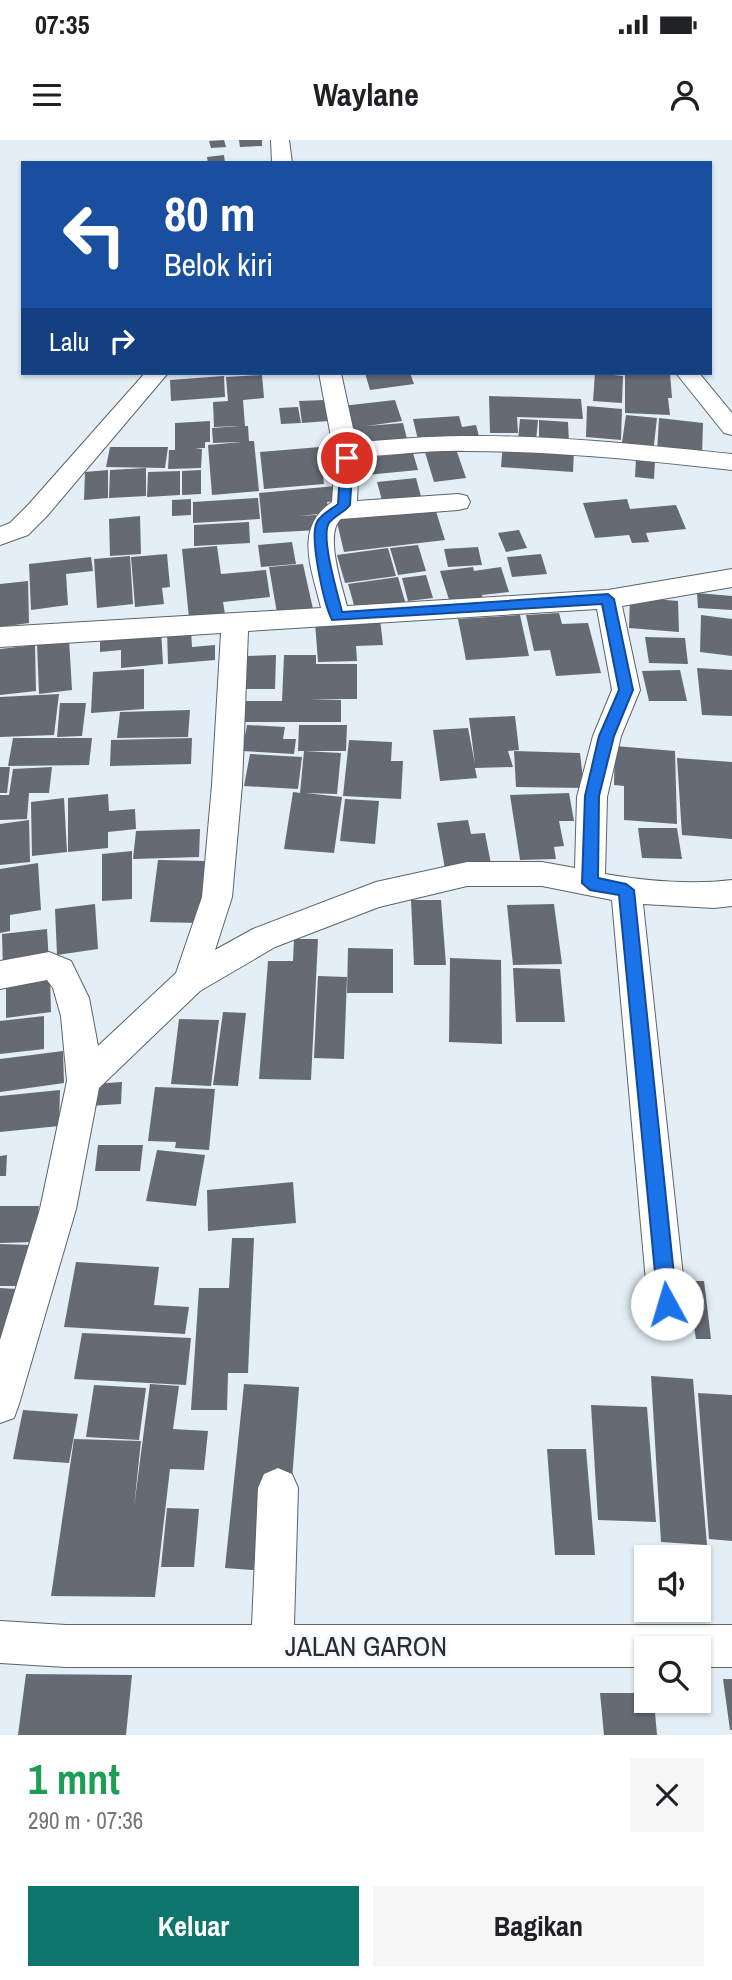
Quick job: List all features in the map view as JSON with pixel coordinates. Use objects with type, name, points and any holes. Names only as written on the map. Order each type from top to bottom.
[{"type":"street","points":[[280,140],[282,161]]},
{"type":"street","points":[[0,537],[19,528],[38,510],[156,375]]},
{"type":"street","points":[[330,375],[345,450],[346,500],[323,522],[321,529],[322,550],[336,617]]},
{"type":"street","points":[[689,375],[732,428]]},
{"type":"street","points":[[345,450],[462,443],[496,444],[590,447],[732,462]]},
{"type":"street","points":[[337,511],[458,502]]},
{"type":"street","points":[[0,638],[608,599],[732,578]]},
{"type":"street","points":[[590,883],[592,796],[607,736],[626,690],[608,599]]},
{"type":"street","points":[[189,981],[217,897],[227,785],[235,623]]},
{"type":"street","points":[[84,1081],[189,981],[264,938],[376,895],[467,874],[542,874],[626,890],[714,895],[732,893]]},
{"type":"street","points":[[626,890],[667,1304]]},
{"type":"street","points":[[0,975],[49,966],[55,967],[62,974],[75,999],[84,1081],[58,1209],[0,1405]]},
{"type":"street","points":[[272,1646],[278,1488]]},
{"type":"street","name":"JALAN GARON","points":[[0,1642],[65,1646],[732,1646]]},
{"type":"building","points":[[224,140],[226,147],[211,148],[209,141]]},
{"type":"building","points":[[239,140],[262,140],[262,146],[240,147]]},
{"type":"building","points":[[224,155],[225,161],[208,161],[207,157]]},
{"type":"building","points":[[262,375],[264,398],[243,400],[249,441],[254,441],[259,491],[212,495],[208,445],[242,442],[213,443],[212,428],[240,426],[214,427],[213,402],[228,401],[226,377]]},
{"type":"building","points":[[366,375],[411,375],[414,384],[370,390]]},
{"type":"building","points":[[595,375],[623,376],[622,403],[593,401]]},
{"type":"building","points":[[625,375],[670,375],[670,415],[625,413]]},
{"type":"building","points":[[224,376],[225,397],[171,401],[170,380]]},
{"type":"building","points":[[489,396],[581,399],[583,419],[517,417],[518,433],[490,433]]},
{"type":"building","points":[[325,400],[328,421],[302,423],[299,401]]},
{"type":"building","points":[[395,400],[402,421],[367,426],[403,423],[408,443],[371,447],[369,439],[354,440],[342,406]]},
{"type":"building","points":[[587,406],[622,409],[621,440],[586,437]]},
{"type":"building","points":[[298,407],[301,423],[281,424],[279,408]]},
{"type":"building","points":[[626,415],[657,418],[653,453],[621,449]]},
{"type":"building","points":[[459,416],[462,427],[476,425],[480,440],[419,444],[413,419]]},
{"type":"building","points":[[659,418],[703,423],[702,456],[657,452]]},
{"type":"building","points":[[520,419],[538,420],[536,441],[518,440]]},
{"type":"building","points":[[539,420],[568,422],[569,443],[539,442]]},
{"type":"building","points":[[210,421],[210,442],[205,442],[205,448],[195,448],[202,449],[201,468],[168,469],[169,450],[175,450],[175,423]]},
{"type":"building","points":[[503,444],[574,450],[573,472],[501,467]]},
{"type":"building","points":[[332,446],[335,466],[322,467],[324,484],[264,489],[260,452]]},
{"type":"building","points":[[455,446],[466,478],[434,482],[424,449]]},
{"type":"building","points":[[110,447],[168,447],[165,468],[106,467]]},
{"type":"building","points":[[413,453],[418,470],[366,475],[362,458]]},
{"type":"building","points":[[636,459],[655,461],[654,479],[635,477]]},
{"type":"building","points":[[146,468],[146,496],[109,498],[110,470]]},
{"type":"building","points":[[108,470],[108,498],[84,500],[85,472]]},
{"type":"building","points":[[201,470],[201,494],[182,495],[182,471]]},
{"type":"building","points":[[180,471],[180,495],[147,497],[148,472]]},
{"type":"building","points":[[416,478],[422,500],[383,504],[377,482]]},
{"type":"building","points":[[336,486],[338,501],[327,502],[330,513],[298,516],[316,515],[318,530],[263,533],[259,493]]},
{"type":"building","points":[[258,498],[260,519],[193,523],[193,502]]},
{"type":"building","points":[[191,499],[191,515],[172,516],[172,500]]},
{"type":"building","points":[[627,499],[630,509],[676,505],[686,529],[646,533],[649,542],[632,543],[629,535],[595,538],[583,503]]},
{"type":"building","points":[[434,505],[445,540],[344,552],[336,518]]},
{"type":"building","points":[[140,516],[141,554],[110,556],[109,519]]},
{"type":"building","points":[[249,522],[250,543],[194,546],[194,525]]},
{"type":"building","points":[[519,530],[527,548],[506,552],[498,533]]},
{"type":"building","points":[[292,542],[296,564],[261,567],[258,545]]},
{"type":"building","points":[[418,545],[426,571],[398,575],[390,548]]},
{"type":"building","points":[[217,546],[221,574],[266,570],[270,597],[223,602],[225,614],[189,618],[182,549]]},
{"type":"building","points":[[478,547],[482,565],[448,567],[444,549]]},
{"type":"building","points":[[388,548],[396,576],[345,583],[337,555]]},
{"type":"building","points":[[167,554],[170,587],[162,588],[164,604],[135,607],[131,557]]},
{"type":"building","points":[[541,554],[547,574],[512,577],[507,557]]},
{"type":"building","points":[[130,556],[133,604],[97,608],[94,559]]},
{"type":"building","points":[[91,557],[93,571],[66,574],[68,605],[31,610],[29,564]]},
{"type":"building","points":[[303,564],[313,609],[277,613],[269,567]]},
{"type":"building","points":[[473,567],[474,571],[501,567],[509,592],[482,595],[484,602],[451,606],[440,571]]},
{"type":"building","points":[[426,575],[433,598],[408,601],[402,578]]},
{"type":"building","points":[[398,577],[406,605],[356,612],[348,584]]},
{"type":"building","points":[[28,581],[29,623],[0,627],[0,584]]},
{"type":"building","points":[[697,593],[732,596],[732,610],[698,608]]},
{"type":"building","points":[[630,597],[678,601],[679,632],[629,628]]},
{"type":"building","points":[[559,613],[562,624],[588,623],[601,673],[556,676],[550,650],[534,651],[526,615]]},
{"type":"building","points":[[520,615],[529,656],[466,660],[458,619]]},
{"type":"building","points":[[701,615],[732,619],[732,656],[700,652]]},
{"type":"building","points":[[380,619],[383,645],[356,646],[357,661],[318,662],[315,622]]},
{"type":"building","points":[[161,629],[163,664],[121,668],[121,650],[100,652],[100,634]]},
{"type":"building","points":[[191,630],[192,647],[215,645],[215,660],[168,664],[167,631]]},
{"type":"building","points":[[645,637],[685,638],[688,664],[649,663]]},
{"type":"building","points":[[69,639],[72,690],[39,694],[37,643]]},
{"type":"building","points":[[35,645],[36,691],[0,695],[0,649]]},
{"type":"building","points":[[276,655],[275,689],[245,689],[246,656]]},
{"type":"building","points":[[284,655],[316,655],[316,664],[357,664],[357,699],[310,699],[341,700],[341,722],[243,722],[244,701],[282,701]]},
{"type":"building","points":[[697,668],[732,670],[732,716],[702,715]]},
{"type":"building","points":[[144,669],[144,709],[91,713],[93,672]]},
{"type":"building","points":[[680,670],[687,701],[649,701],[642,671]]},
{"type":"building","points":[[59,694],[54,735],[0,737],[0,697]]},
{"type":"building","points":[[60,703],[86,703],[82,736],[57,737]]},
{"type":"building","points":[[190,710],[188,737],[117,738],[120,712]]},
{"type":"building","points":[[515,716],[519,750],[508,751],[513,767],[475,768],[477,778],[440,781],[433,730],[468,728],[475,764],[469,718]]},
{"type":"building","points":[[247,725],[285,727],[283,739],[296,739],[294,754],[242,751]]},
{"type":"building","points":[[299,725],[347,725],[346,751],[298,751]]},
{"type":"building","points":[[13,738],[92,738],[89,765],[8,766]]},
{"type":"building","points":[[192,738],[191,764],[110,766],[111,740]]},
{"type":"building","points":[[349,740],[392,742],[391,761],[403,761],[401,799],[343,796]]},
{"type":"building","points":[[615,746],[675,751],[677,824],[624,820],[624,786],[614,785]]},
{"type":"building","points":[[304,751],[341,753],[337,794],[305,793],[342,797],[334,853],[284,849],[293,792],[300,793]]},
{"type":"building","points":[[514,751],[580,753],[584,788],[516,787]]},
{"type":"building","points":[[250,754],[302,757],[298,789],[244,786]]},
{"type":"building","points":[[677,758],[732,762],[732,839],[682,835]]},
{"type":"building","points":[[0,767],[10,767],[7,793],[0,793]]},
{"type":"building","points":[[52,767],[49,793],[29,793],[27,819],[0,820],[0,795],[9,795],[13,769]]},
{"type":"building","points":[[569,793],[574,821],[559,821],[564,846],[554,847],[556,859],[520,860],[510,795]]},
{"type":"building","points":[[108,794],[109,811],[135,809],[136,829],[108,832],[108,848],[68,852],[68,798]]},
{"type":"building","points":[[64,798],[67,852],[32,856],[31,802]]},
{"type":"building","points":[[345,799],[379,801],[375,844],[340,841]]},
{"type":"building","points":[[29,820],[30,862],[0,865],[0,824]]},
{"type":"building","points":[[468,820],[471,834],[485,833],[491,864],[445,869],[437,823]]},
{"type":"building","points":[[638,828],[677,828],[682,859],[642,858]]},
{"type":"building","points":[[200,829],[199,857],[133,859],[136,831]]},
{"type":"building","points":[[132,851],[132,899],[102,901],[102,854]]},
{"type":"building","points":[[158,860],[207,861],[201,923],[150,922]]},
{"type":"building","points":[[38,863],[41,910],[10,915],[10,931],[0,933],[0,869]]},
{"type":"building","points":[[411,900],[441,900],[446,965],[414,965]]},
{"type":"building","points":[[95,904],[98,949],[57,955],[55,909]]},
{"type":"building","points":[[554,904],[562,964],[513,965],[507,905]]},
{"type":"building","points":[[47,929],[49,963],[3,969],[2,934]]},
{"type":"building","points":[[294,939],[318,939],[311,1080],[259,1079],[268,961],[293,961]]},
{"type":"building","points":[[348,948],[393,949],[393,993],[347,993]]},
{"type":"building","points":[[450,958],[501,960],[502,1044],[449,1042]]},
{"type":"building","points":[[513,968],[560,969],[565,1022],[516,1022]]},
{"type":"building","points":[[318,976],[347,977],[344,1059],[314,1058]]},
{"type":"building","points":[[50,978],[51,1012],[6,1018],[6,983]]},
{"type":"building","points":[[223,1012],[246,1013],[238,1086],[213,1085]]},
{"type":"building","points":[[44,1016],[44,1049],[0,1054],[0,1021]]},
{"type":"building","points":[[179,1019],[219,1020],[211,1086],[171,1084]]},
{"type":"building","points":[[63,1051],[64,1083],[0,1092],[0,1059]]},
{"type":"building","points":[[122,1082],[121,1104],[89,1106],[91,1084]]},
{"type":"building","points":[[155,1087],[215,1089],[209,1150],[175,1148],[176,1142],[148,1141]]},
{"type":"building","points":[[60,1090],[59,1126],[0,1132],[0,1096]]},
{"type":"building","points":[[98,1145],[143,1145],[140,1171],[95,1171]]},
{"type":"building","points":[[157,1150],[205,1155],[196,1206],[146,1201]]},
{"type":"building","points":[[7,1155],[6,1176],[0,1176],[0,1156]]},
{"type":"building","points":[[293,1182],[296,1223],[208,1231],[207,1190]]},
{"type":"building","points":[[0,1206],[39,1206],[34,1242],[0,1243]]},
{"type":"building","points":[[232,1238],[254,1238],[248,1373],[228,1373],[227,1410],[191,1410],[199,1288],[229,1288]]},
{"type":"building","points":[[0,1244],[32,1245],[26,1286],[0,1286]]},
{"type":"building","points":[[76,1262],[159,1267],[154,1305],[189,1307],[185,1334],[64,1327]]},
{"type":"building","points":[[678,1281],[704,1281],[711,1339],[696,1339],[692,1315],[682,1315]]},
{"type":"building","points":[[0,1288],[16,1289],[8,1337],[0,1337]]},
{"type":"building","points":[[82,1333],[191,1338],[186,1385],[74,1379]]},
{"type":"building","points":[[651,1376],[693,1379],[707,1545],[661,1542]]},
{"type":"building","points":[[150,1384],[179,1386],[173,1429],[208,1431],[204,1470],[170,1469],[155,1597],[51,1596],[74,1439],[141,1441],[134,1507]]},
{"type":"building","points":[[244,1384],[299,1387],[292,1480],[266,1571],[225,1568]]},
{"type":"building","points":[[94,1385],[146,1388],[139,1440],[86,1437]]},
{"type":"building","points":[[698,1393],[732,1395],[732,1541],[709,1539]]},
{"type":"building","points":[[591,1405],[647,1407],[656,1522],[598,1520]]},
{"type":"building","points":[[23,1410],[78,1414],[69,1463],[13,1459]]},
{"type":"building","points":[[547,1449],[586,1449],[595,1555],[555,1555]]},
{"type":"building","points":[[167,1508],[199,1509],[194,1567],[161,1567]]},
{"type":"building","points":[[26,1674],[132,1675],[126,1735],[18,1735]]},
{"type":"building","points":[[723,1679],[732,1679],[732,1730],[730,1730]]},
{"type":"building","points":[[600,1693],[634,1693],[634,1713],[655,1713],[657,1735],[604,1735]]},
{"type":"route","points":[[347,458],[346,500],[344,505],[323,522],[321,529],[322,550],[336,617],[608,599],[626,690],[607,736],[592,796],[590,883],[626,890],[667,1304]]}]
